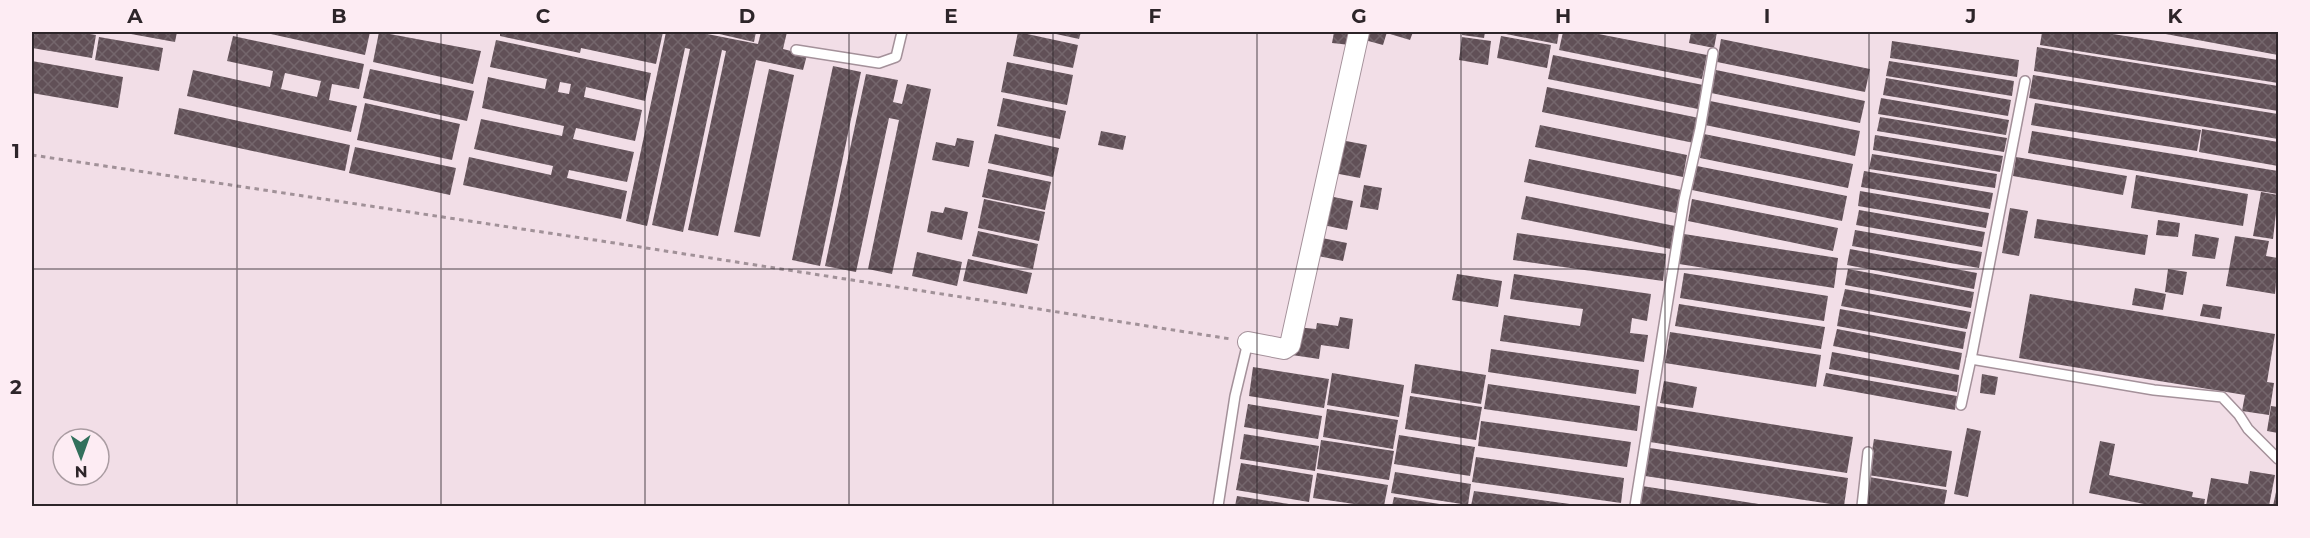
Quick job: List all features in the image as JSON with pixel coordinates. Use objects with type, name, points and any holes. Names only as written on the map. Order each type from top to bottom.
[{"type":"street","points":[[1248,342],[1284,349],[1290,345],[1359,32]]},
{"type":"lane","points":[[796,50],[879,63],[896,57],[902,32]]},
{"type":"lane","points":[[1635,507],[1684,200],[1700,129],[1713,53]]},
{"type":"lane","points":[[1961,405],[2025,81]]},
{"type":"lane","points":[[1218,507],[1235,396],[1248,342]]},
{"type":"lane","points":[[1971,359],[2154,390],[2222,398],[2239,415],[2248,429],[2278,459]]},
{"type":"lane","points":[[1862,507],[1868,452]]},
{"type":"path","points":[[32,155],[1248,342]]},
{"type":"building","points":[[32,32],[77,32],[96,35],[92,58],[32,48]]},
{"type":"building","points":[[120,32],[177,32],[175,42]]},
{"type":"building","points":[[262,32],[370,32],[365,55]]},
{"type":"building","points":[[379,32],[481,51],[473,84],[373,62]]},
{"type":"building","points":[[500,32],[663,32],[656,64],[581,48],[580,53],[500,36]]},
{"type":"building","points":[[666,32],[697,32],[758,44],[761,32],[787,32],[783,49],[807,55],[803,70],[756,60],[718,236],[688,230],[726,51],[722,50],[683,232],[652,225],[690,49],[685,48],[647,226],[626,221]]},
{"type":"building","points":[[715,32],[756,32],[754,42]]},
{"type":"building","points":[[1018,32],[1078,45],[1073,68],[1013,56]]},
{"type":"building","points":[[1047,32],[1081,32],[1079,39]]},
{"type":"building","points":[[1334,32],[1352,32],[1350,45],[1332,43]]},
{"type":"building","points":[[1363,32],[1387,32],[1383,45],[1361,39]]},
{"type":"building","points":[[1391,32],[1413,32],[1410,40],[1390,34]]},
{"type":"building","points":[[1462,32],[1485,32],[1484,38],[1462,35]]},
{"type":"building","points":[[1506,32],[1559,32],[1557,44],[1506,34]]},
{"type":"building","points":[[1563,32],[1588,32],[1707,55],[1702,79],[1559,50]]},
{"type":"building","points":[[1691,32],[1717,32],[1714,48],[1689,43]]},
{"type":"building","points":[[2042,32],[2100,32],[2278,60],[2278,83],[2040,45]]},
{"type":"building","points":[[2155,32],[2278,33],[2278,55]]},
{"type":"building","points":[[233,36],[364,64],[359,89],[332,84],[329,100],[357,106],[351,132],[187,96],[193,70],[270,87],[273,71],[227,61]],"holes":[[[285,73],[321,81],[317,97],[281,89]]]},
{"type":"building","points":[[1501,36],[1551,45],[1547,68],[1497,58]]},
{"type":"building","points":[[99,37],[163,48],[159,71],[95,60]]},
{"type":"building","points":[[1462,37],[1491,41],[1488,65],[1459,60]]},
{"type":"building","points":[[1721,39],[1870,69],[1865,92],[1717,62]]},
{"type":"building","points":[[496,40],[651,73],[645,101],[586,87],[584,97],[642,110],[635,141],[576,128],[573,139],[634,152],[627,182],[569,170],[567,178],[627,191],[621,219],[463,185],[469,157],[551,175],[553,166],[474,149],[481,119],[562,136],[564,126],[482,108],[488,77],[545,89],[547,79],[490,67]],"holes":[[[560,82],[571,84],[569,94],[558,92]]]},
{"type":"building","points":[[1892,41],[2019,60],[2017,77],[1890,58]]},
{"type":"building","points":[[2037,47],[2278,86],[2278,111],[2034,71]]},
{"type":"building","points":[[1553,55],[1703,85],[1698,109],[1548,79]]},
{"type":"building","points":[[32,61],[123,77],[118,108],[32,93]]},
{"type":"building","points":[[1889,61],[2014,81],[2012,96],[1886,76]]},
{"type":"building","points":[[1007,62],[1073,75],[1067,105],[1001,92]]},
{"type":"building","points":[[833,66],[861,72],[820,266],[792,260]]},
{"type":"building","points":[[370,69],[474,91],[467,121],[363,98]]},
{"type":"building","points":[[769,69],[794,75],[760,237],[734,232]]},
{"type":"building","points":[[1716,70],[1865,101],[1860,123],[1711,93]]},
{"type":"building","points":[[866,74],[898,80],[893,102],[902,104],[907,84],[931,89],[892,274],[868,269],[899,120],[889,118],[856,272],[825,266]]},
{"type":"building","points":[[2033,75],[2278,114],[2278,139],[2029,98]]},
{"type":"building","points":[[1886,78],[2011,100],[2008,116],[1883,95]]},
{"type":"building","points":[[1547,87],[1699,118],[1694,143],[1542,112]]},
{"type":"building","points":[[1003,98],[1066,111],[1060,139],[997,126]]},
{"type":"building","points":[[1881,98],[2009,120],[2006,135],[1878,114]]},
{"type":"building","points":[[1710,101],[1860,131],[1855,156],[1705,125]]},
{"type":"building","points":[[365,103],[460,124],[452,160],[357,140]]},
{"type":"building","points":[[2035,103],[2201,130],[2197,151],[2031,125]]},
{"type":"building","points":[[179,108],[350,145],[345,171],[174,134]]},
{"type":"building","points":[[1880,117],[2007,138],[2004,152],[1877,131]]},
{"type":"building","points":[[1540,125],[1687,155],[1683,177],[1535,147]]},
{"type":"building","points":[[2202,129],[2278,142],[2278,166],[2199,152]]},
{"type":"building","points":[[1101,131],[1126,136],[1123,150],[1098,145]]},
{"type":"building","points":[[2032,131],[2278,171],[2278,194],[2028,153]]},
{"type":"building","points":[[995,134],[1059,148],[1053,177],[988,163]]},
{"type":"building","points":[[1704,134],[1853,164],[1848,188],[1700,158]]},
{"type":"building","points":[[1875,135],[2003,156],[2000,172],[1873,150]]},
{"type":"building","points":[[957,138],[974,141],[969,167],[932,160],[936,142],[955,146]]},
{"type":"building","points":[[1341,140],[1367,145],[1360,178],[1334,173]]},
{"type":"building","points":[[355,147],[456,168],[450,195],[349,173]]},
{"type":"building","points":[[1872,154],[1997,174],[1995,188],[1869,169]]},
{"type":"building","points":[[2016,157],[2127,176],[2123,195],[2013,176]]},
{"type":"building","points":[[1529,159],[1681,190],[1676,213],[1524,182]]},
{"type":"building","points":[[1697,166],[1847,196],[1842,221],[1692,190]]},
{"type":"building","points":[[988,169],[1051,182],[1045,210],[982,197]]},
{"type":"building","points":[[1864,171],[1993,193],[1990,209],[1861,187]]},
{"type":"building","points":[[2136,175],[2248,194],[2243,226],[2131,208]]},
{"type":"building","points":[[1364,185],[1382,188],[1378,210],[1360,207]]},
{"type":"building","points":[[1860,191],[1989,213],[1986,228],[1858,206]]},
{"type":"building","points":[[2261,192],[2278,195],[2273,239],[2253,236]]},
{"type":"building","points":[[1329,196],[1353,201],[1347,230],[1323,225]]},
{"type":"building","points":[[1526,196],[1675,226],[1671,249],[1521,219]]},
{"type":"building","points":[[984,199],[1045,212],[1039,241],[978,228]]},
{"type":"building","points":[[1692,199],[1838,228],[1833,251],[1688,221]]},
{"type":"building","points":[[945,207],[968,212],[962,240],[927,232],[931,211],[943,213]]},
{"type":"building","points":[[2010,208],[2028,211],[2019,256],[2002,253]]},
{"type":"building","points":[[1859,210],[1985,232],[1982,247],[1856,225]]},
{"type":"building","points":[[2037,219],[2148,235],[2145,255],[2034,238]]},
{"type":"building","points":[[2158,220],[2180,223],[2178,237],[2156,235]]},
{"type":"building","points":[[1855,230],[1982,252],[1979,268],[1852,246]]},
{"type":"building","points":[[978,231],[1038,244],[1033,269],[972,256]]},
{"type":"building","points":[[1517,233],[1666,254],[1663,281],[1513,260]]},
{"type":"building","points":[[1684,234],[1838,258],[1834,288],[1679,264]]},
{"type":"building","points":[[2195,234],[2219,238],[2215,259],[2192,256]]},
{"type":"building","points":[[2235,236],[2269,241],[2266,256],[2278,258],[2275,294],[2226,286]]},
{"type":"building","points":[[1317,237],[1347,243],[1343,261],[1313,255]]},
{"type":"building","points":[[1850,249],[1977,273],[1974,289],[1847,265]]},
{"type":"building","points":[[917,252],[962,262],[957,286],[912,276]]},
{"type":"building","points":[[968,259],[1032,273],[1027,294],[963,281]]},
{"type":"building","points":[[1848,269],[1974,292],[1971,308],[1845,285]]},
{"type":"building","points":[[2168,269],[2187,272],[2183,295],[2165,292]]},
{"type":"building","points":[[1684,273],[1828,296],[1824,321],[1680,298]]},
{"type":"building","points":[[1457,274],[1502,281],[1498,307],[1452,300]]},
{"type":"building","points":[[1514,274],[1651,294],[1647,321],[1632,318],[1630,333],[1648,335],[1644,362],[1500,341],[1504,315],[1580,326],[1583,309],[1510,299]]},
{"type":"building","points":[[2135,288],[2166,294],[2163,310],[2132,305]]},
{"type":"building","points":[[1845,289],[1971,312],[1967,329],[1841,306]]},
{"type":"building","points":[[2030,294],[2275,334],[2267,382],[2274,383],[2269,415],[2242,411],[2245,395],[2019,358]]},
{"type":"building","points":[[1679,304],[1825,327],[1821,349],[1675,326]]},
{"type":"building","points":[[2203,304],[2222,307],[2220,319],[2200,316]]},
{"type":"building","points":[[1840,309],[1966,332],[1963,349],[1837,326]]},
{"type":"building","points":[[1340,317],[1353,319],[1349,349],[1321,345],[1319,359],[1292,355],[1296,327],[1316,329],[1317,323],[1338,326]]},
{"type":"building","points":[[1837,329],[1962,353],[1959,370],[1833,346]]},
{"type":"building","points":[[1670,332],[1821,355],[1816,387],[1665,363]]},
{"type":"building","points":[[1491,349],[1639,370],[1636,394],[1488,372]]},
{"type":"building","points":[[1832,352],[1959,375],[1957,392],[1829,369]]},
{"type":"building","points":[[1415,364],[1486,375],[1481,404],[1411,393]]},
{"type":"building","points":[[1253,367],[1329,379],[1324,408],[1249,396]]},
{"type":"building","points":[[1332,373],[1404,385],[1399,417],[1327,405]]},
{"type":"building","points":[[1826,373],[1957,396],[1955,410],[1823,386]]},
{"type":"building","points":[[1982,374],[1998,377],[1995,395],[1980,393]]},
{"type":"building","points":[[1664,381],[1697,387],[1693,408],[1660,403]]},
{"type":"building","points":[[1488,384],[1640,406],[1637,431],[1484,409]]},
{"type":"building","points":[[1410,396],[1482,407],[1476,440],[1405,429]]},
{"type":"building","points":[[1248,404],[1322,416],[1318,439],[1244,427]]},
{"type":"building","points":[[1656,406],[1853,437],[1847,473],[1650,442]]},
{"type":"building","points":[[2271,406],[2278,407],[2278,433],[2267,431]]},
{"type":"building","points":[[1327,409],[1398,420],[1393,449],[1323,437]]},
{"type":"building","points":[[1481,421],[1631,442],[1627,467],[1478,446]]},
{"type":"building","points":[[1967,428],[1981,431],[1968,497],[1954,494]]},
{"type":"building","points":[[1244,434],[1319,446],[1315,471],[1240,459]]},
{"type":"building","points":[[1399,435],[1475,447],[1470,476],[1394,464]]},
{"type":"building","points":[[1874,439],[1952,451],[1946,487],[1868,475]]},
{"type":"building","points":[[1321,440],[1394,451],[1389,480],[1317,469]]},
{"type":"building","points":[[2100,441],[2115,444],[2109,475],[2193,492],[2192,497],[2205,499],[2204,506],[2154,506],[2089,493]]},
{"type":"building","points":[[1650,448],[1848,478],[1844,506],[1645,476]]},
{"type":"building","points":[[1476,457],[1624,478],[1621,503],[1472,482]]},
{"type":"building","points":[[1241,463],[1313,475],[1309,502],[1236,490]]},
{"type":"building","points":[[2250,471],[2275,475],[2269,506],[2206,506],[2211,478],[2248,484]]},
{"type":"building","points":[[1395,472],[1471,484],[1468,505],[1391,493]]},
{"type":"building","points":[[1317,473],[1388,485],[1384,506],[1313,498]]},
{"type":"building","points":[[1869,477],[1947,490],[1944,506],[1864,506]]},
{"type":"building","points":[[1642,486],[1765,505],[1765,506],[1639,506]]},
{"type":"building","points":[[1474,491],[1577,505],[1577,506],[1471,506]]},
{"type":"building","points":[[2276,492],[2278,493],[2278,506],[2273,506]]},
{"type":"building","points":[[1237,496],[1295,505],[1295,506],[1235,506]]},
{"type":"building","points":[[1394,497],[1446,505],[1446,506],[1392,506]]}]
